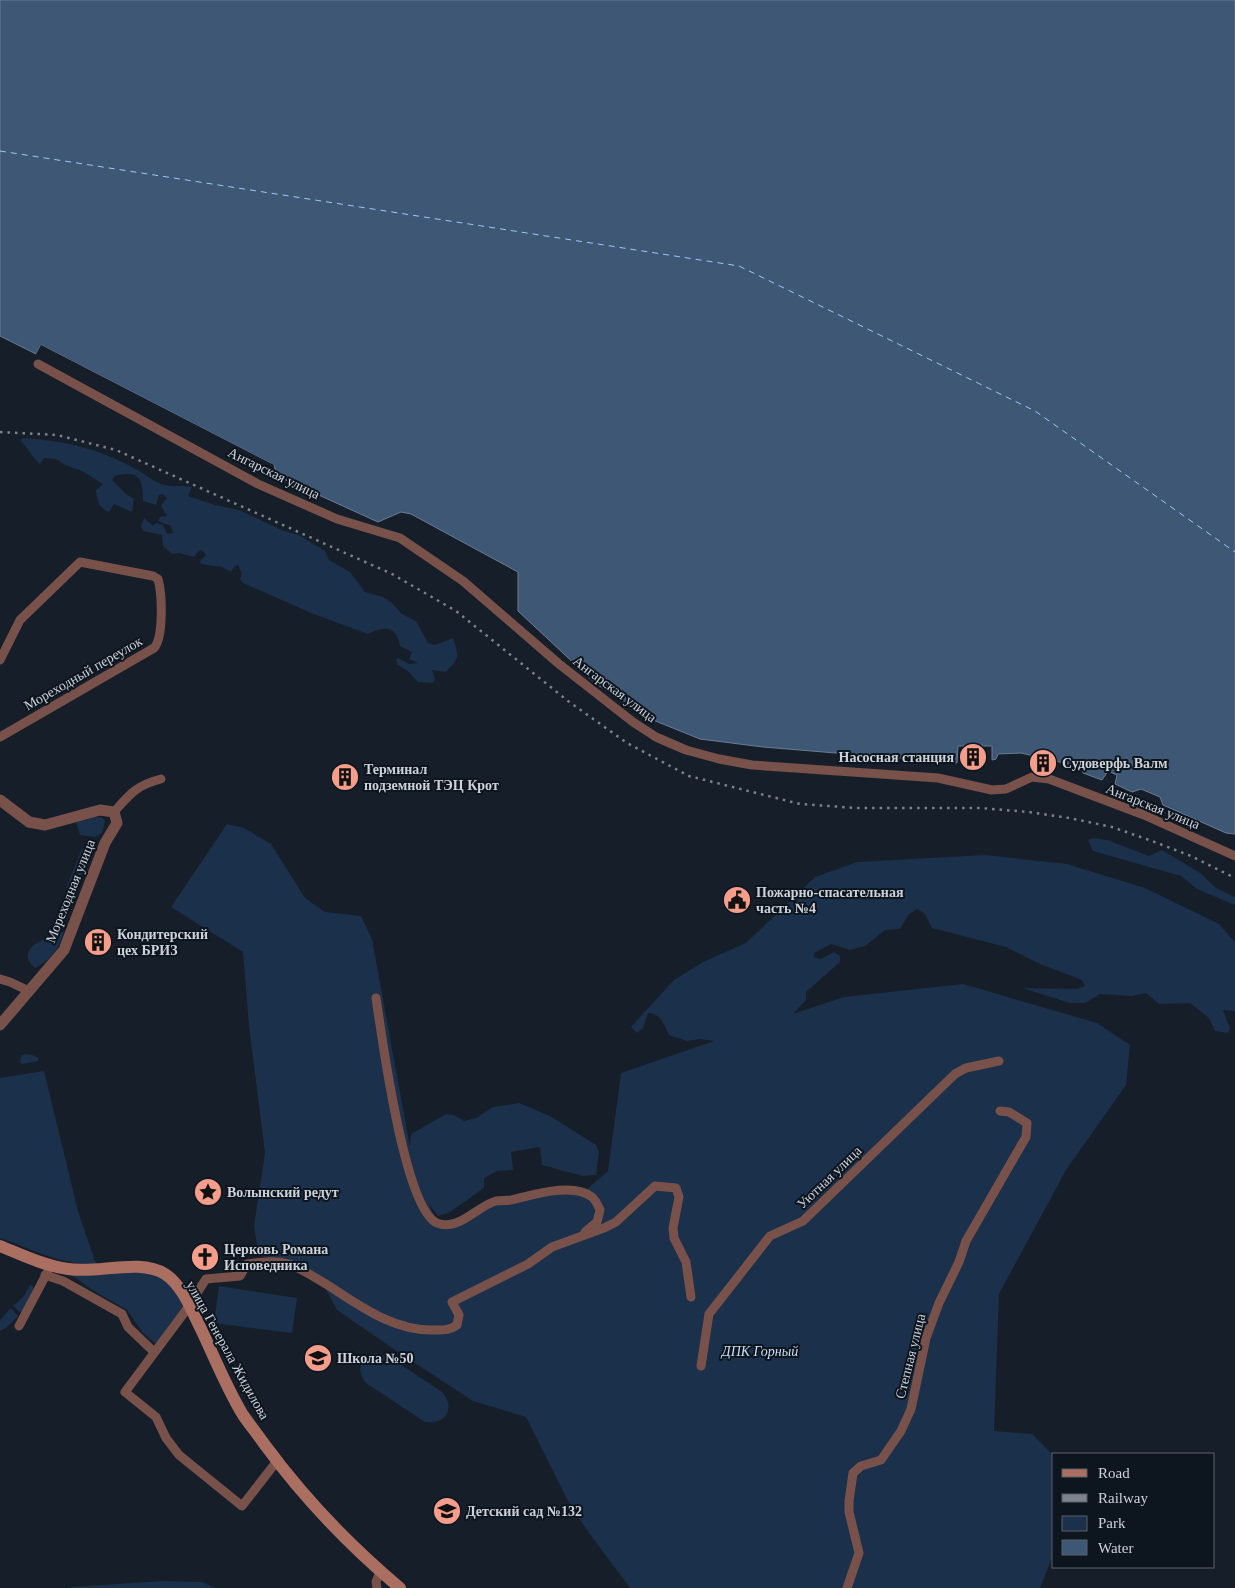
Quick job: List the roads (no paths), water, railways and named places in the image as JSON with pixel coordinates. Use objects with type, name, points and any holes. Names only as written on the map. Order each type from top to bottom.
[{"type":"main road","name":"улица Генерала Жидилова","points":[[0,1246],[49,1270],[95,1270],[139,1267],[155,1270],[169,1277],[189,1304],[243,1416],[277,1461],[317,1508],[380,1572],[400,1588]]},
{"type":"street","name":"Ангарская улица","points":[[38,364],[258,484],[337,519],[400,538],[463,581],[559,664],[633,722],[656,737],[686,750],[720,759],[752,764],[938,778],[992,790],[1006,789],[1032,777],[1050,779],[1144,815],[1235,856]]},
{"type":"street","name":"Мореходный переулок","points":[[0,660],[20,620],[80,562],[158,579],[161,589],[160,639],[158,644],[0,737]]},
{"type":"street","points":[[114,812],[140,786],[146,782],[161,779]]},
{"type":"street","name":"Мореходная улица","points":[[0,800],[29,822],[45,825],[100,810],[114,812],[117,823],[105,843],[64,950],[0,1026]]},
{"type":"street","points":[[0,979],[29,991]]},
{"type":"street","points":[[376,998],[388,1077],[403,1148],[417,1194],[429,1216],[436,1222],[445,1225],[456,1223],[495,1201],[554,1191],[582,1192],[593,1198],[600,1210],[597,1222],[581,1236]]},
{"type":"street","name":"Уютная улица","points":[[701,1366],[709,1314],[770,1236],[803,1221],[955,1074],[966,1068],[999,1061]]},
{"type":"street","name":"Степная улица","points":[[847,1588],[859,1553],[849,1512],[853,1473],[861,1466],[881,1460],[902,1431],[911,1409],[926,1338],[938,1302],[959,1262],[966,1241],[1026,1137],[1027,1123],[1009,1112],[1000,1111]]},
{"type":"street","points":[[277,1461],[242,1506],[179,1455],[166,1438],[156,1417],[126,1392],[206,1279],[240,1276],[247,1264],[274,1261],[291,1265],[310,1274],[368,1310],[400,1326],[429,1330],[451,1330],[458,1324],[459,1315],[452,1302],[528,1264],[552,1247],[616,1222],[656,1186],[676,1188],[679,1197],[673,1228],[674,1238],[686,1262],[691,1297]]},
{"type":"street","points":[[19,1326],[49,1270],[122,1314],[128,1327],[154,1352]]},
{"type":"street","points":[[377,1588],[376,1582],[380,1572]]},
{"type":"water","points":[[0,0],[1235,0],[1235,834],[1226,833],[1163,805],[1160,797],[1141,789],[1132,792],[1115,784],[1117,775],[1108,771],[1102,780],[1083,773],[1081,767],[1021,753],[998,754],[996,759],[992,760],[992,746],[958,746],[957,763],[763,747],[700,739],[648,718],[595,683],[518,611],[518,572],[411,514],[401,512],[378,522],[277,476],[274,465],[41,345],[36,354],[0,336]]},
{"type":"railway","points":[[0,432],[57,435],[116,450],[392,574],[456,611],[568,701],[627,743],[689,776],[800,804],[857,808],[980,808],[1069,818],[1112,827],[1152,841],[1191,856],[1235,878]]},
{"type":"place","name":"Насосная станция","points":[[973,757]]},
{"type":"place","name":"Судоверфь Валм","points":[[1043,763]]},
{"type":"place","name":"Терминал подземной ТЭЦ Крот","points":[[345,777]]},
{"type":"place","name":"Пожарно-спасательная часть №4","points":[[737,900]]},
{"type":"place","name":"Кондитерский цех БРИЗ","points":[[98,942]]},
{"type":"place","name":"Волынский редут","points":[[208,1192]]},
{"type":"place","name":"Церковь Романа Исповедника","points":[[205,1257]]},
{"type":"place","name":"Школа №50","points":[[318,1358]]},
{"type":"place","name":"Детский сад №132","points":[[447,1511]]},
{"type":"park label","name":"ДПК Горный","points":[[760,1351]]}]
